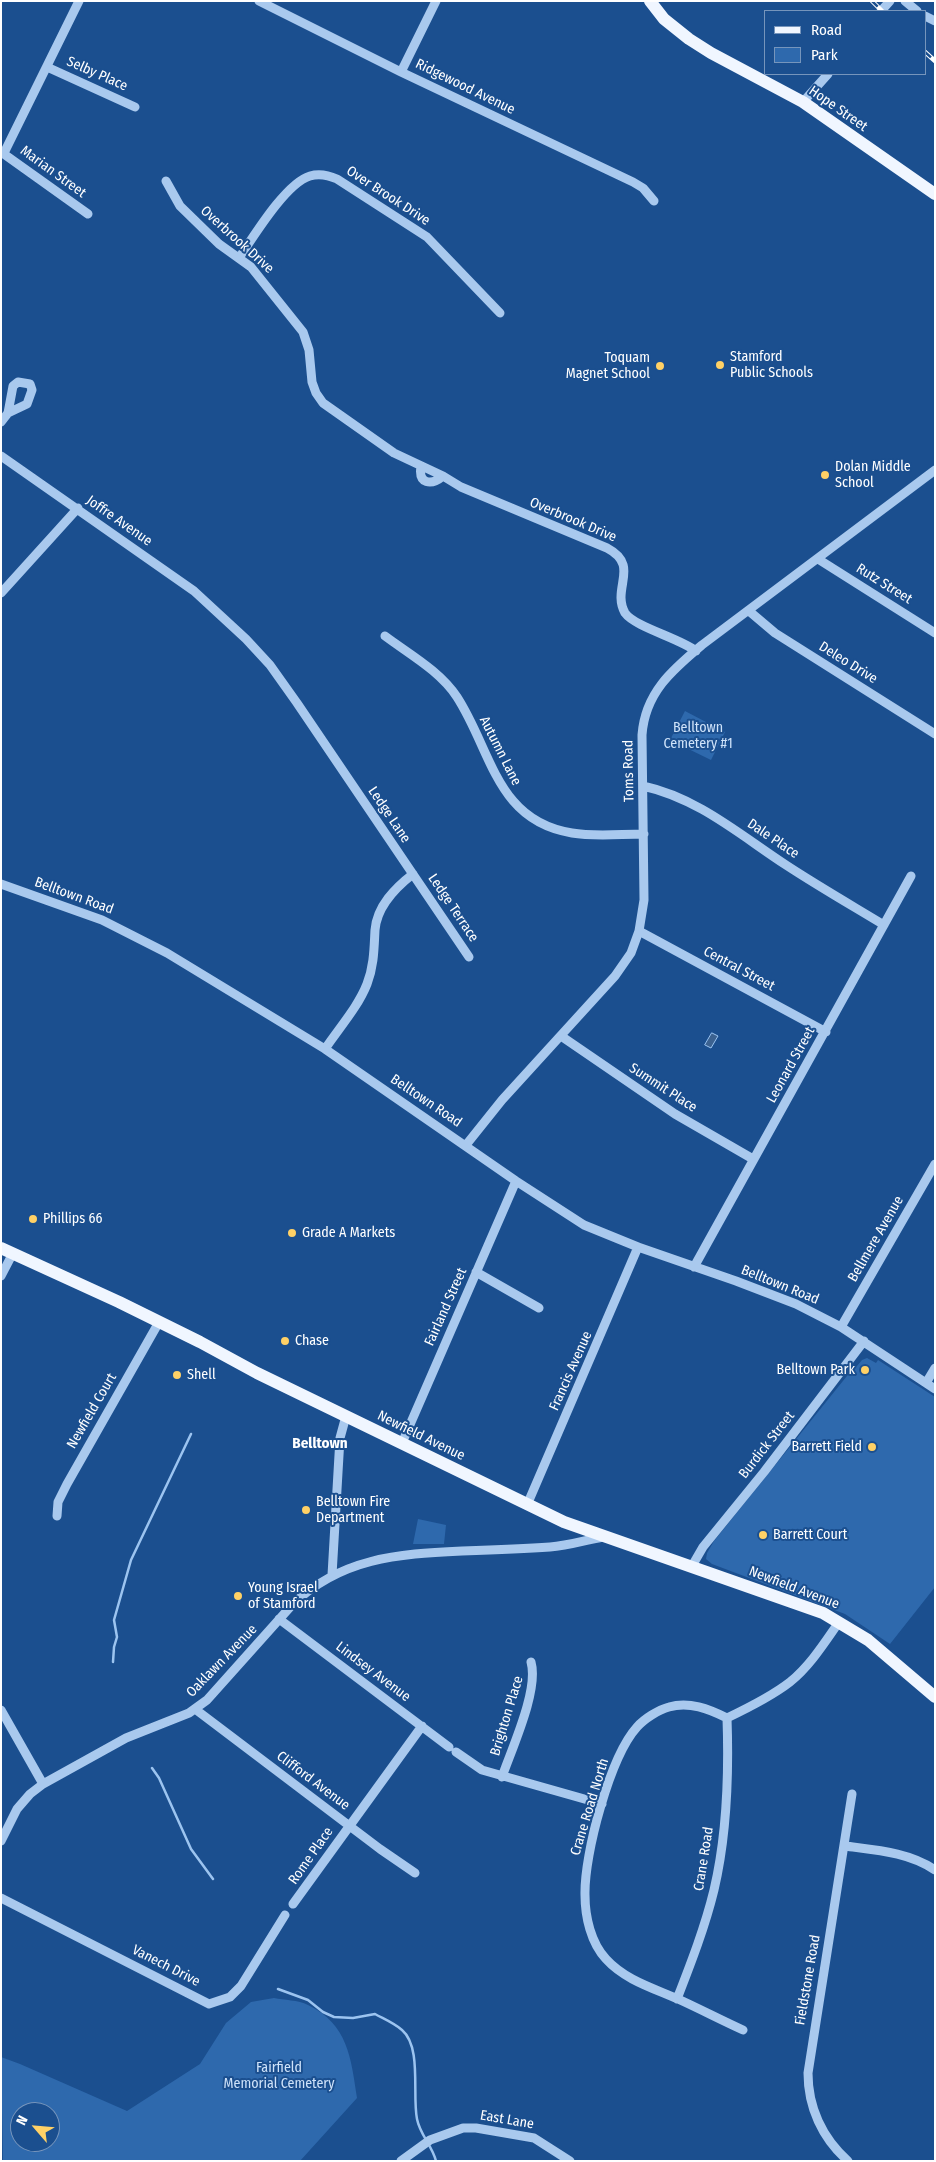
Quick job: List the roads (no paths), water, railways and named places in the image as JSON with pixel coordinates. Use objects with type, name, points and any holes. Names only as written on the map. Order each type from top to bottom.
[{"type":"main road","name":"Hope Street","points":[[650,1],[664,19],[689,39],[711,53],[803,102],[935,194]]},
{"type":"main road","name":"Newfield Avenue","points":[[7,1251],[159,1322],[257,1373],[527,1505],[603,1537],[810,1608],[840,1622],[868,1640],[935,1697]]},
{"type":"street","points":[[3,153],[48,67],[79,1]]},
{"type":"street","name":"Ridgewood Avenue","points":[[259,1],[401,72],[633,182],[643,188],[654,201]]},
{"type":"street","points":[[401,72],[436,1]]},
{"type":"street","points":[[905,1],[917,10]]},
{"type":"street","name":"Selby Place","points":[[48,67],[135,107]]},
{"type":"street","points":[[803,102],[827,75]]},
{"type":"street","name":"Marian Street","points":[[3,153],[88,214]]},
{"type":"street","name":"Over Brook Drive","points":[[239,258],[293,185],[309,176],[328,175],[427,238],[500,313]]},
{"type":"street","name":"Overbrook Drive","points":[[166,182],[180,206],[219,244],[239,258],[261,278],[303,332],[309,350],[312,382],[316,393],[323,403],[345,420],[362,428],[380,444],[461,487],[618,554],[624,565],[622,606],[629,618],[683,642],[696,651]]},
{"type":"street","points":[[1,422],[8,413]]},
{"type":"street","name":"Joffre Avenue","points":[[1,456],[78,508],[186,586],[217,613]]},
{"type":"street","name":"Toms Road","points":[[466,1145],[502,1100],[625,964],[639,931],[644,900],[642,734],[647,706],[660,686],[696,651],[935,470]]},
{"type":"street","points":[[1,593],[78,508]]},
{"type":"street","name":"Rutz Street","points":[[818,559],[935,633]]},
{"type":"street","name":"Deleo Drive","points":[[749,611],[775,632],[935,734]]},
{"type":"street","name":"Ledge Lane","points":[[217,613],[270,665],[413,874]]},
{"type":"street","name":"Autumn Lane","points":[[385,636],[431,670],[456,696],[507,795],[528,816],[544,826],[573,833],[644,834]]},
{"type":"street","name":"Dale Place","points":[[643,786],[696,804],[832,895],[884,925]]},
{"type":"street","points":[[325,1049],[366,986],[373,963],[375,928],[383,906],[394,889],[413,874]]},
{"type":"street","name":"Ledge Terrace","points":[[413,874],[469,957]]},
{"type":"street","name":"Leonard Street","points":[[694,1267],[911,876]]},
{"type":"street","name":"Belltown Road","points":[[1,884],[102,920],[134,935],[325,1049],[516,1181],[584,1225],[638,1247],[775,1296],[841,1327],[935,1389]]},
{"type":"street","name":"Central Street","points":[[639,931],[826,1032]]},
{"type":"street","name":"Summit Place","points":[[561,1036],[675,1114],[754,1159]]},
{"type":"street","name":"Bellmere Avenue","points":[[841,1327],[935,1164]]},
{"type":"street","name":"Fairland Street","points":[[402,1443],[516,1181]]},
{"type":"street","name":"Francis Avenue","points":[[527,1505],[638,1247]]},
{"type":"street","points":[[1,1276],[7,1251]]},
{"type":"street","points":[[476,1272],[539,1308]]},
{"type":"street","name":"Newfield Court","points":[[57,1516],[58,1502],[67,1484],[159,1322]]},
{"type":"street","name":"Burdick Street","points":[[692,1566],[703,1547],[764,1472],[864,1342]]},
{"type":"street","points":[[926,1383],[935,1368]]},
{"type":"street","points":[[332,1575],[340,1438],[346,1416]]},
{"type":"street","name":"Oaklawn Avenue","points":[[1,1841],[5,1822],[24,1800],[43,1784],[113,1745],[195,1709],[218,1690],[280,1619],[306,1593],[332,1575],[362,1564],[399,1555],[553,1547],[603,1537]]},
{"type":"street","name":"Lindsey Avenue","points":[[280,1619],[482,1770],[602,1804]]},
{"type":"street","points":[[727,1718],[791,1681],[823,1646],[840,1622]]},
{"type":"street","name":"Brighton Place","points":[[502,1777],[531,1694],[534,1672],[531,1662]]},
{"type":"street","name":"Crane Road North","points":[[727,1718],[704,1708],[686,1705],[666,1707],[637,1727],[624,1748],[602,1804],[588,1858],[584,1896],[586,1913],[594,1939],[606,1959],[628,1977],[743,2030]]},
{"type":"street","name":"Clifford Avenue","points":[[195,1709],[415,1873]]},
{"type":"street","points":[[1,1710],[43,1784]]},
{"type":"street","name":"Crane Road","points":[[677,1999],[707,1916],[715,1888],[721,1851],[726,1797],[727,1718]]},
{"type":"street","name":"Rome Place","points":[[293,1904],[422,1726]]},
{"type":"street","name":"Fieldstone Road","points":[[848,2161],[822,2130],[812,2110],[808,2090],[811,2049],[852,1794]]},
{"type":"street","points":[[845,1846],[893,1853],[921,1862],[935,1870]]},
{"type":"street","name":"Vanech Drive","points":[[1,1898],[208,2004],[230,1997],[241,1986],[285,1915]]},
{"type":"street","name":"East Lane","points":[[401,2161],[428,2141],[463,2128],[489,2129],[534,2138],[570,2161]]},
{"type":"waterway","points":[[113,1662],[117,1637],[114,1620],[131,1560],[191,1434]]},
{"type":"waterway","points":[[152,1768],[159,1778],[191,1849],[213,1879]]},
{"type":"waterway","points":[[278,1989],[308,2000],[323,2012],[334,2017],[353,2018],[375,2014],[402,2030],[408,2038],[414,2059],[417,2119],[436,2161]]},
{"type":"railway","points":[[872,1],[881,10]]},
{"type":"railway","points":[[926,53],[935,61]]},
{"type":"place","name":"Stamford Public Schools","points":[[720,365]]},
{"type":"place","name":"Toquam Magnet School","points":[[660,366]]},
{"type":"place","name":"Dolan Middle School","points":[[825,475]]},
{"type":"place","name":"Phillips 66","points":[[33,1219]]},
{"type":"place","name":"Grade A Markets","points":[[292,1233]]},
{"type":"place","name":"Chase","points":[[285,1341]]},
{"type":"place","name":"Belltown Park","points":[[865,1370]]},
{"type":"place","name":"Shell","points":[[177,1375]]},
{"type":"place","name":"Barrett Field","points":[[872,1447]]},
{"type":"place","name":"Belltown Fire Department","points":[[306,1510]]},
{"type":"place","name":"Barrett Court","points":[[763,1535]]},
{"type":"place","name":"Young Israel of Stamford","points":[[238,1596]]},
{"type":"district","name":"Belltown","points":[[320,1444]]},
{"type":"park label","name":"Belltown Cemetery #1","points":[[698,736]]},
{"type":"park label","name":"Fairfield Memorial Cemetery","points":[[279,2076]]}]
